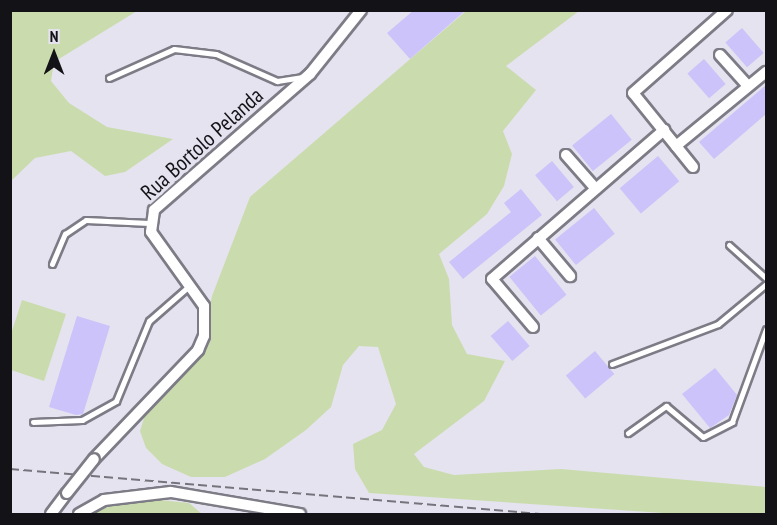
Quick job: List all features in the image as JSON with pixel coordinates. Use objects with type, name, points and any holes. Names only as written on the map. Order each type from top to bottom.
[{"type":"street","name":"Rua Bortolo Pelanda","points":[[51,514],[94,459],[198,350],[204,306],[191,283],[149,223],[154,210],[310,75],[361,10]]},
{"type":"street","points":[[693,167],[633,93],[727,10]]},
{"type":"street","points":[[720,55],[748,86]]},
{"type":"street","points":[[676,146],[766,72]]},
{"type":"street","points":[[533,327],[492,279],[664,130]]},
{"type":"street","points":[[566,155],[596,189]]},
{"type":"street","points":[[538,238],[570,276]]},
{"type":"street","points":[[79,514],[104,500],[171,492],[300,514]]},
{"type":"lane","points":[[109,78],[174,49],[216,54],[278,81],[310,75]]},
{"type":"lane","points":[[52,264],[65,234],[86,220],[149,223]]},
{"type":"lane","points":[[729,245],[766,278]]},
{"type":"lane","points":[[33,422],[82,420],[116,401],[149,321],[191,283]]},
{"type":"lane","points":[[612,364],[718,324],[766,284]]},
{"type":"lane","points":[[628,434],[666,406],[703,437],[732,422],[766,329]]},
{"type":"green space","points":[[11,10],[137,11],[54,62],[51,81],[69,103],[107,127],[173,139],[125,172],[105,176],[71,151],[35,158],[11,181]]},
{"type":"green space","points":[[466,11],[579,11],[506,66],[536,90],[503,131],[512,154],[504,186],[487,214],[439,254],[449,279],[452,325],[467,354],[505,361],[484,401],[414,454],[424,467],[454,475],[561,469],[766,487],[766,514],[678,514],[369,493],[355,469],[353,444],[382,430],[396,404],[378,347],[359,346],[343,365],[331,407],[306,430],[265,459],[225,477],[191,477],[162,464],[146,448],[140,431],[145,415],[200,352],[212,296],[250,197]]},
{"type":"green space","points":[[22,300],[66,314],[44,381],[11,370],[11,334]]},
{"type":"green space","points":[[141,498],[189,503],[202,514],[84,514]]},
{"type":"building","points":[[414,10],[466,10],[410,59],[387,33]]},
{"type":"building","points":[[742,28],[764,53],[747,67],[725,42]]},
{"type":"building","points":[[704,59],[726,84],[709,98],[687,73]]},
{"type":"building","points":[[766,85],[766,114],[714,159],[699,142]]},
{"type":"building","points":[[611,114],[632,140],[593,171],[572,145]]},
{"type":"building","points":[[658,156],[679,181],[641,213],[620,188]]},
{"type":"building","points":[[552,161],[574,187],[557,201],[535,175]]},
{"type":"building","points":[[521,189],[542,215],[463,279],[449,262],[511,212],[504,203]]},
{"type":"building","points":[[594,208],[615,234],[576,265],[555,239]]},
{"type":"building","points":[[535,256],[566,295],[541,316],[509,277]]},
{"type":"building","points":[[77,316],[110,326],[83,414],[76,415],[49,407]]},
{"type":"building","points":[[508,321],[530,346],[512,361],[491,336]]},
{"type":"building","points":[[595,351],[614,374],[585,398],[566,375]]},
{"type":"building","points":[[715,368],[737,395],[729,415],[710,428],[682,394]]},
{"type":"railway","points":[[10,469],[540,514]]}]
